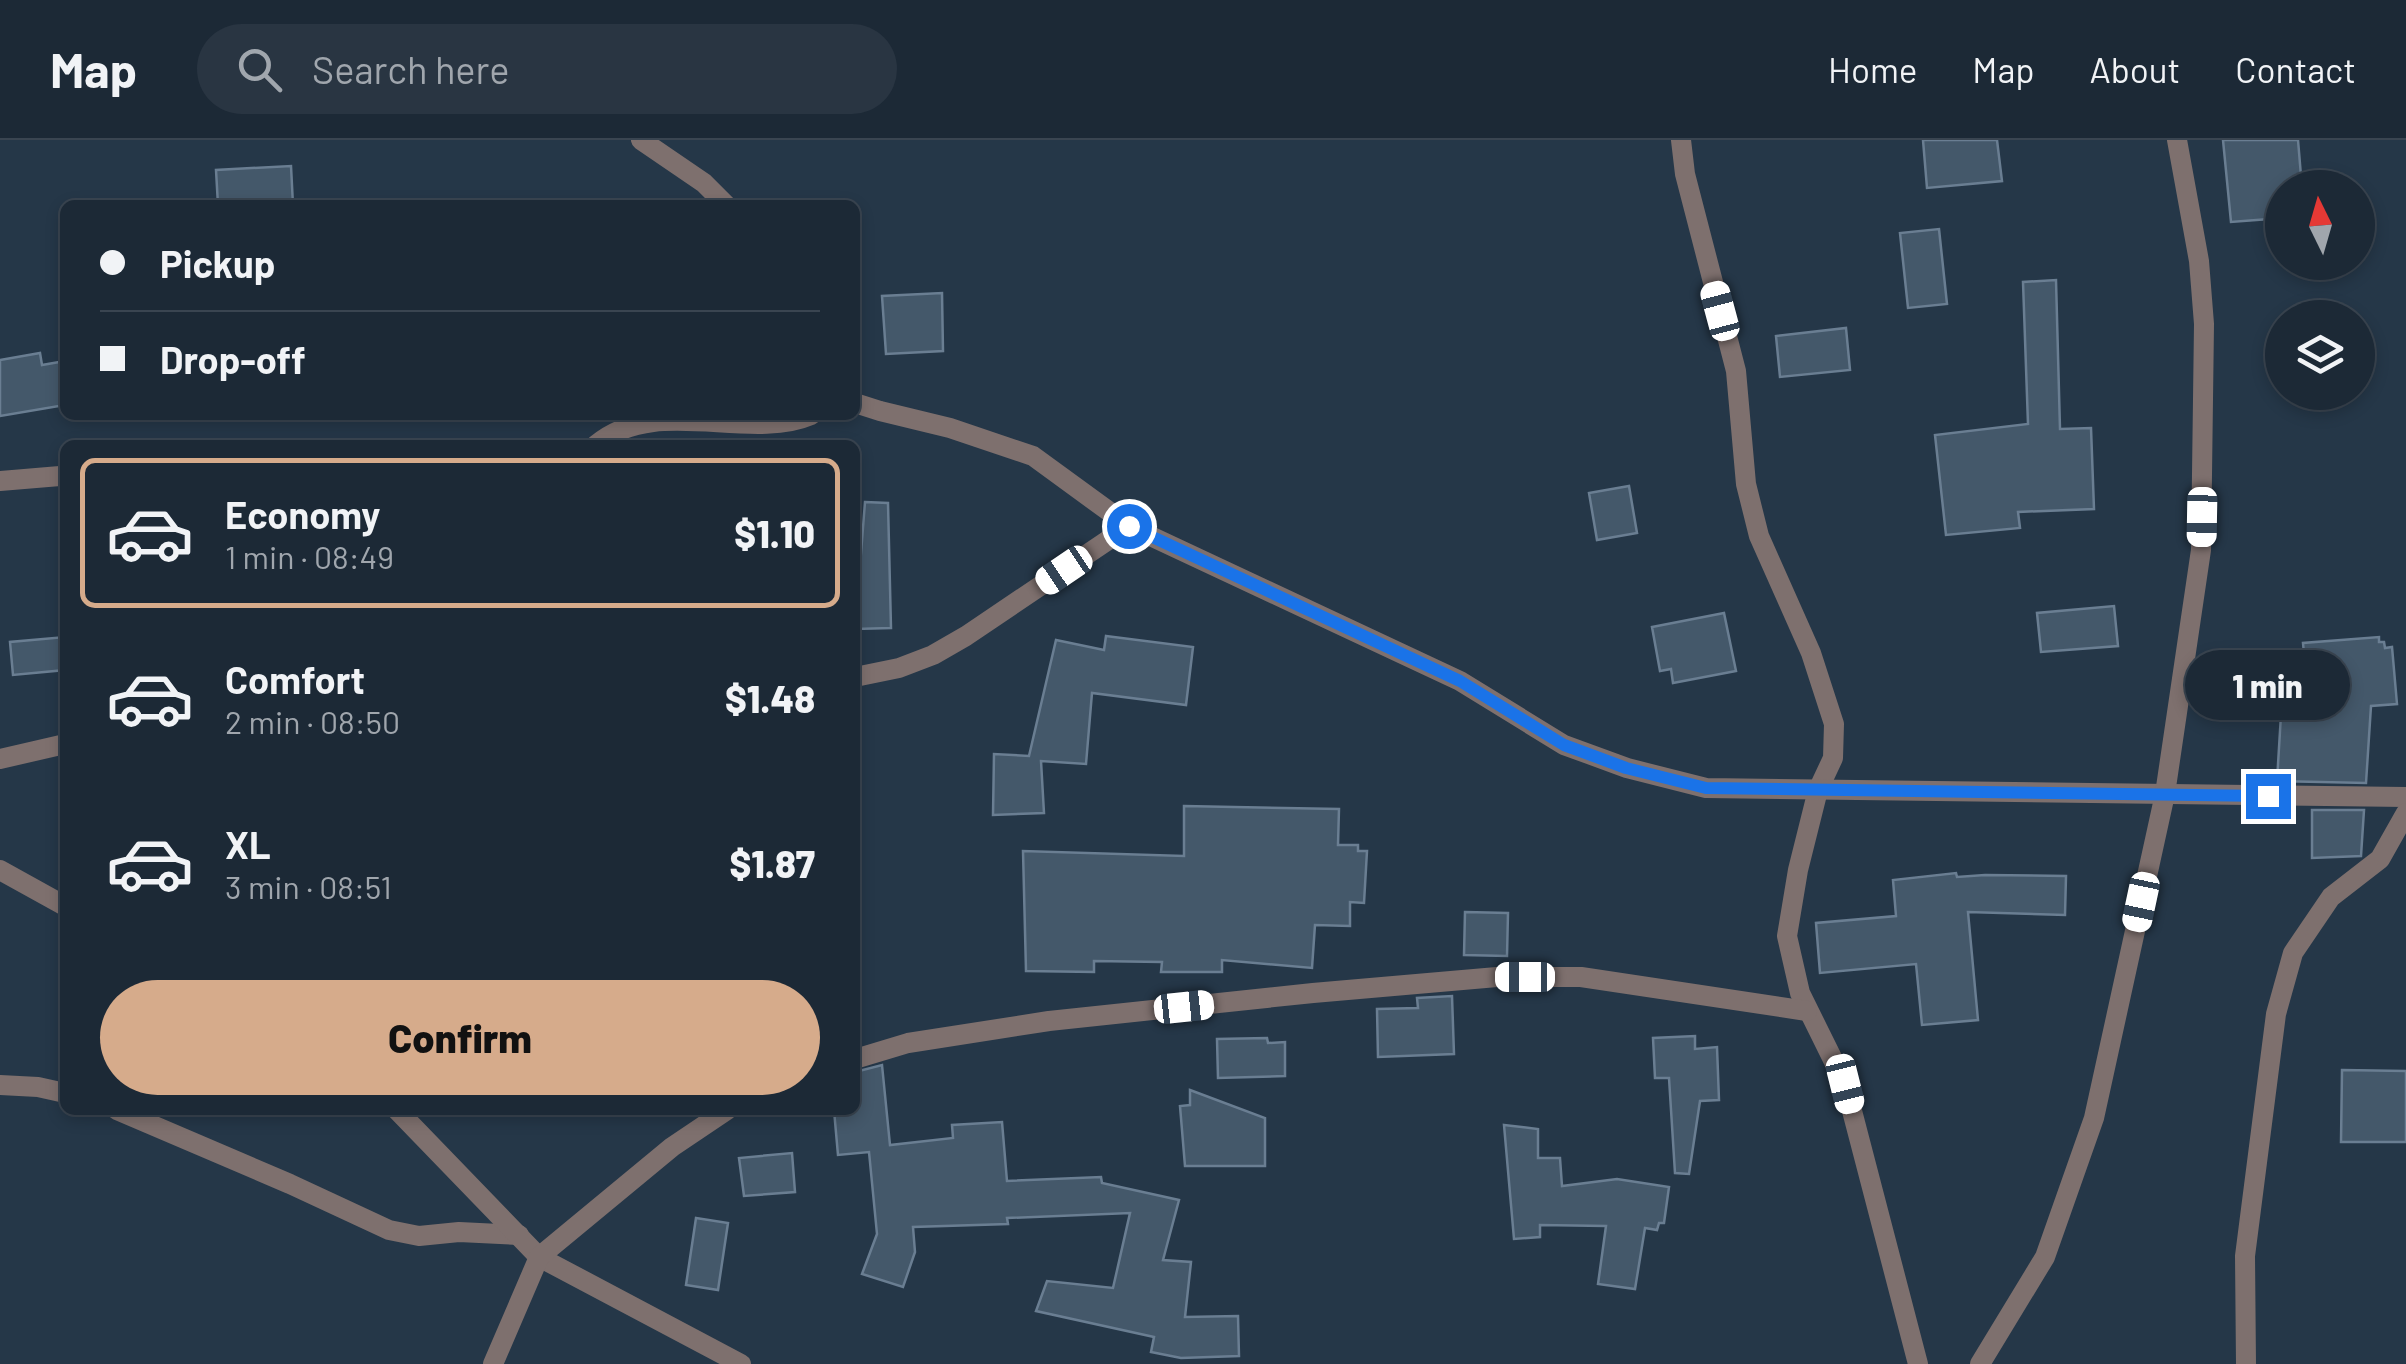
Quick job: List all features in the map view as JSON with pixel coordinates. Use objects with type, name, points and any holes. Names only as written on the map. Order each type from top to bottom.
[{"type":"street","points":[[641,140],[704,183],[721,200]]},
{"type":"street","points":[[1682,140],[1685,174],[1736,370],[1746,484],[1758,536],[1811,653],[1834,724],[1833,758],[1818,790],[1787,936],[1807,1011],[1845,1084],[1918,1364]]},
{"type":"street","points":[[1980,1364],[2045,1258],[2094,1118],[2165,794],[2201,550],[2204,324],[2199,261],[2177,140]]},
{"type":"street","points":[[860,404],[1033,456],[1129,526],[1460,681],[1564,745],[1626,768],[1706,788],[2406,797]]},
{"type":"street","points":[[602,440],[645,422],[800,420]]},
{"type":"street","points":[[0,481],[60,476]]},
{"type":"street","points":[[860,676],[899,668],[932,655],[1129,526]]},
{"type":"street","points":[[0,759],[60,745]]},
{"type":"street","points":[[2246,1364],[2246,1256],[2276,1014],[2293,954],[2331,897],[2380,859],[2406,814]]},
{"type":"street","points":[[0,870],[60,903]]},
{"type":"street","points":[[860,1057],[908,1043],[1049,1022],[1497,977],[1581,977],[1807,1011]]},
{"type":"street","points":[[0,1085],[60,1092]]},
{"type":"street","points":[[130,1115],[389,1230],[419,1236],[459,1232],[519,1235]]},
{"type":"street","points":[[402,1115],[539,1257],[742,1364]]},
{"type":"street","points":[[493,1364],[539,1257],[672,1147],[720,1115]]},
{"type":"building","points":[[1923,140],[1997,140],[2002,181],[1927,188]]},
{"type":"building","points":[[2223,140],[2298,140],[2300,170],[2265,170],[2265,219],[2231,222]]},
{"type":"building","points":[[291,166],[293,200],[218,200],[216,170]]},
{"type":"building","points":[[1939,229],[1947,304],[1908,308],[1900,233]]},
{"type":"building","points":[[2056,280],[2060,429],[2091,428],[2094,509],[2018,512],[2020,528],[1946,535],[1935,435],[2028,424],[2023,282]]},
{"type":"building","points":[[942,293],[943,351],[886,354],[882,296]]},
{"type":"building","points":[[1846,328],[1850,370],[1780,377],[1776,336]]},
{"type":"building","points":[[40,353],[42,365],[60,362],[60,406],[0,416],[0,360]]},
{"type":"building","points":[[1629,486],[1637,533],[1597,540],[1589,493]]},
{"type":"building","points":[[865,502],[888,503],[891,628],[860,629]]},
{"type":"building","points":[[2114,606],[2118,646],[2041,652],[2037,613]]},
{"type":"building","points":[[1724,613],[1736,671],[1673,683],[1671,669],[1660,671],[1652,627]]},
{"type":"building","points":[[1106,636],[1193,647],[1186,705],[1092,693],[1086,764],[1041,761],[1044,813],[993,815],[994,754],[1029,756],[1056,640],[1104,650]]},
{"type":"building","points":[[60,637],[60,670],[13,675],[10,642]]},
{"type":"building","points":[[2379,637],[2385,648],[2392,647],[2397,704],[2371,706],[2366,783],[2277,781],[2282,698],[2308,700],[2303,643]]},
{"type":"building","points":[[1184,806],[1339,809],[1338,845],[1358,845],[1358,851],[1367,851],[1364,903],[1350,902],[1350,926],[1315,925],[1312,968],[1222,960],[1222,972],[1161,972],[1162,962],[1094,961],[1094,972],[1026,971],[1023,851],[1184,856]]},
{"type":"building","points":[[2312,810],[2364,810],[2361,856],[2312,858]]},
{"type":"building","points":[[1956,873],[1957,877],[2066,876],[2065,915],[1968,912],[1978,1020],[1922,1025],[1916,964],[1820,973],[1816,923],[1896,916],[1893,880]]},
{"type":"building","points":[[1465,912],[1508,913],[1507,956],[1464,955]]},
{"type":"building","points":[[1452,996],[1454,1054],[1378,1057],[1377,1009],[1418,1008],[1417,998]]},
{"type":"building","points":[[1695,1036],[1695,1049],[1717,1047],[1719,1100],[1700,1101],[1689,1174],[1675,1173],[1669,1078],[1655,1078],[1653,1038]]},
{"type":"building","points":[[1267,1038],[1268,1043],[1285,1042],[1285,1076],[1218,1078],[1217,1039]]},
{"type":"building","points":[[882,1065],[890,1145],[953,1138],[952,1125],[1002,1122],[1007,1181],[1101,1177],[1102,1183],[1179,1200],[1163,1260],[1191,1262],[1185,1317],[1238,1316],[1239,1356],[1181,1358],[1151,1352],[1154,1337],[1036,1311],[1047,1281],[1113,1288],[1130,1213],[1007,1218],[1008,1224],[913,1227],[915,1252],[903,1287],[862,1274],[877,1234],[869,1152],[838,1155],[834,1115],[860,1115],[860,1071]]},
{"type":"building","points":[[2342,1070],[2406,1071],[2406,1142],[2341,1142]]},
{"type":"building","points":[[1190,1090],[1265,1118],[1265,1166],[1185,1166],[1180,1106],[1190,1105]]},
{"type":"building","points":[[1504,1125],[1538,1129],[1538,1158],[1560,1158],[1562,1186],[1617,1179],[1669,1187],[1664,1223],[1659,1223],[1657,1230],[1645,1228],[1635,1289],[1598,1284],[1606,1226],[1540,1225],[1540,1237],[1514,1239]]},
{"type":"building","points":[[792,1153],[795,1192],[744,1196],[739,1158]]},
{"type":"building","points":[[696,1218],[728,1223],[718,1290],[686,1285]]},
{"type":"route","points":[[1129,526],[1460,681],[1564,745],[1626,768],[1706,788],[2268,796]]}]
